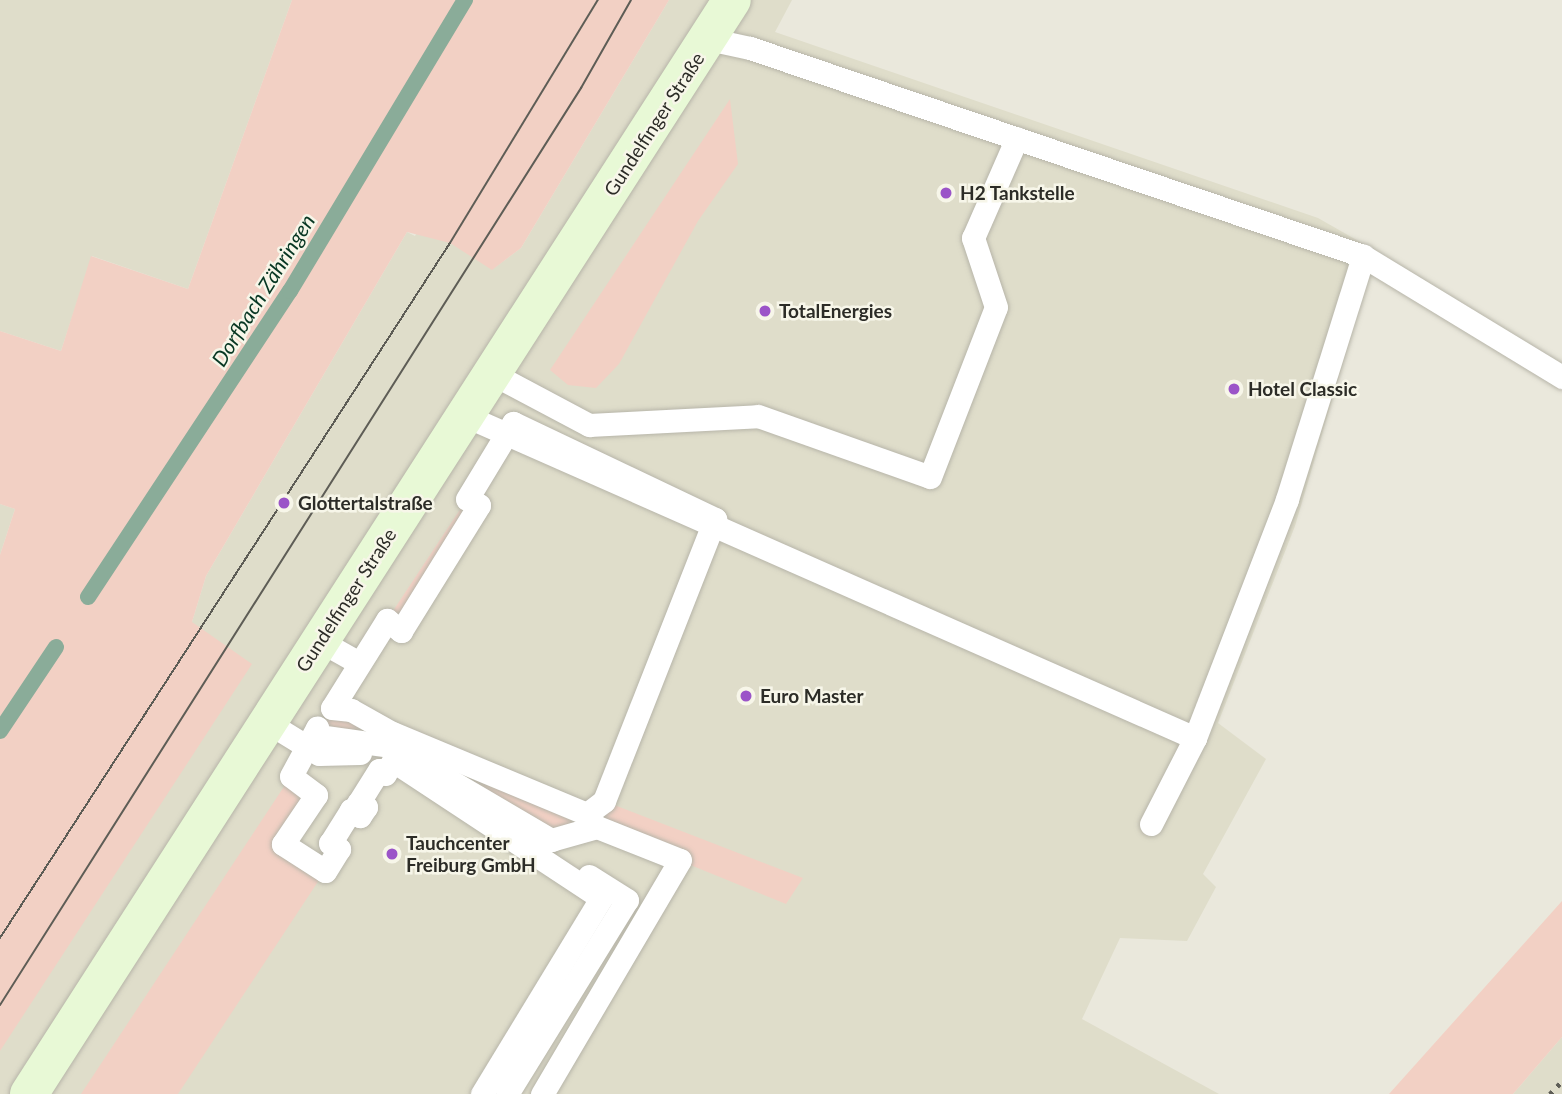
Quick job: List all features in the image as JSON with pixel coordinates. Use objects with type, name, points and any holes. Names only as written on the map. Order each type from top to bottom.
[{"type":"street","name":"Gundelfinger Straße","points":[[29,1094],[732,0]]},
{"type":"lane","points":[[708,39],[750,48],[1363,256],[1562,377]]},
{"type":"lane","points":[[493,374],[589,425],[758,416],[930,477],[996,307],[973,237],[1017,138]]},
{"type":"lane","points":[[1152,824],[1195,738],[1287,499],[1363,256]]},
{"type":"lane","points":[[466,416],[1195,738]]},
{"type":"lane","points":[[506,435],[467,499],[478,505],[401,631],[387,620],[332,708],[351,710],[392,733],[587,814],[604,801],[712,526]]},
{"type":"lane","points":[[320,641],[359,663]]},
{"type":"lane","points":[[267,722],[319,754],[396,753],[627,900],[507,1094]]},
{"type":"lane","points":[[482,1094],[601,898],[393,761],[385,774],[379,771],[358,803],[366,807],[360,817],[351,810],[330,843],[339,849],[325,871],[284,844],[316,795],[291,776],[317,728],[318,736],[391,746],[551,839],[597,827],[680,860],[542,1094]]},
{"type":"shaded area","points":[[0,0],[292,0],[188,289],[92,256],[61,351],[0,331]]},
{"type":"shaded area","points":[[292,0],[669,0],[521,248],[492,270],[450,243],[407,232],[206,576],[192,622],[252,664],[0,1051],[0,555],[15,509],[0,504],[0,331],[61,351],[91,256],[188,289]]},
{"type":"shaded area","points":[[546,0],[494,268],[521,248],[669,0],[792,0],[775,32],[1318,218],[1376,251],[1295,526],[1218,723],[1266,759],[1203,874],[1216,887],[1187,941],[1120,938],[1082,1019],[1219,1094],[0,1094],[0,860],[192,622],[206,576],[407,232],[415,236]]},
{"type":"shaded area","points":[[730,99],[738,164],[698,221],[619,364],[596,388],[568,385],[550,370]]},
{"type":"shaded area","points":[[467,499],[479,505],[401,631],[387,620]]},
{"type":"shaded area","points":[[0,504],[15,509],[0,555]]},
{"type":"shaded area","points":[[332,708],[564,803],[604,801],[803,878],[786,904],[597,827],[551,840],[449,781],[317,728]]},
{"type":"shaded area","points":[[291,776],[316,795],[284,844],[325,871],[178,1094],[81,1094]]},
{"type":"shaded area","points":[[1562,901],[1562,1037],[1513,1094],[1389,1094]]},
{"type":"shaded area","points":[[1562,1037],[1562,1094],[1513,1094]]},
{"type":"waterway","name":"Dorfbach Zähringen","points":[[88,597],[290,291],[465,0]]},
{"type":"waterway","name":"Dorfbach Zähringen","points":[[0,731],[56,647]]},
{"type":"tram line","points":[[0,938],[450,243],[598,0]]},
{"type":"tram line","points":[[0,1005],[581,88],[631,0]]},
{"type":"railway","points":[[1550,1094],[1562,1081]]},
{"type":"place","name":"H2 Tankstelle","points":[[946,193]]},
{"type":"place","name":"TotalEnergies","points":[[765,311]]},
{"type":"place","name":"Hotel Classic","points":[[1234,389]]},
{"type":"place","name":"Glottertalstraße","points":[[284,503]]},
{"type":"place","name":"Euro Master","points":[[746,696]]},
{"type":"place","name":"Tauchcenter Freiburg GmbH","points":[[392,854]]}]
